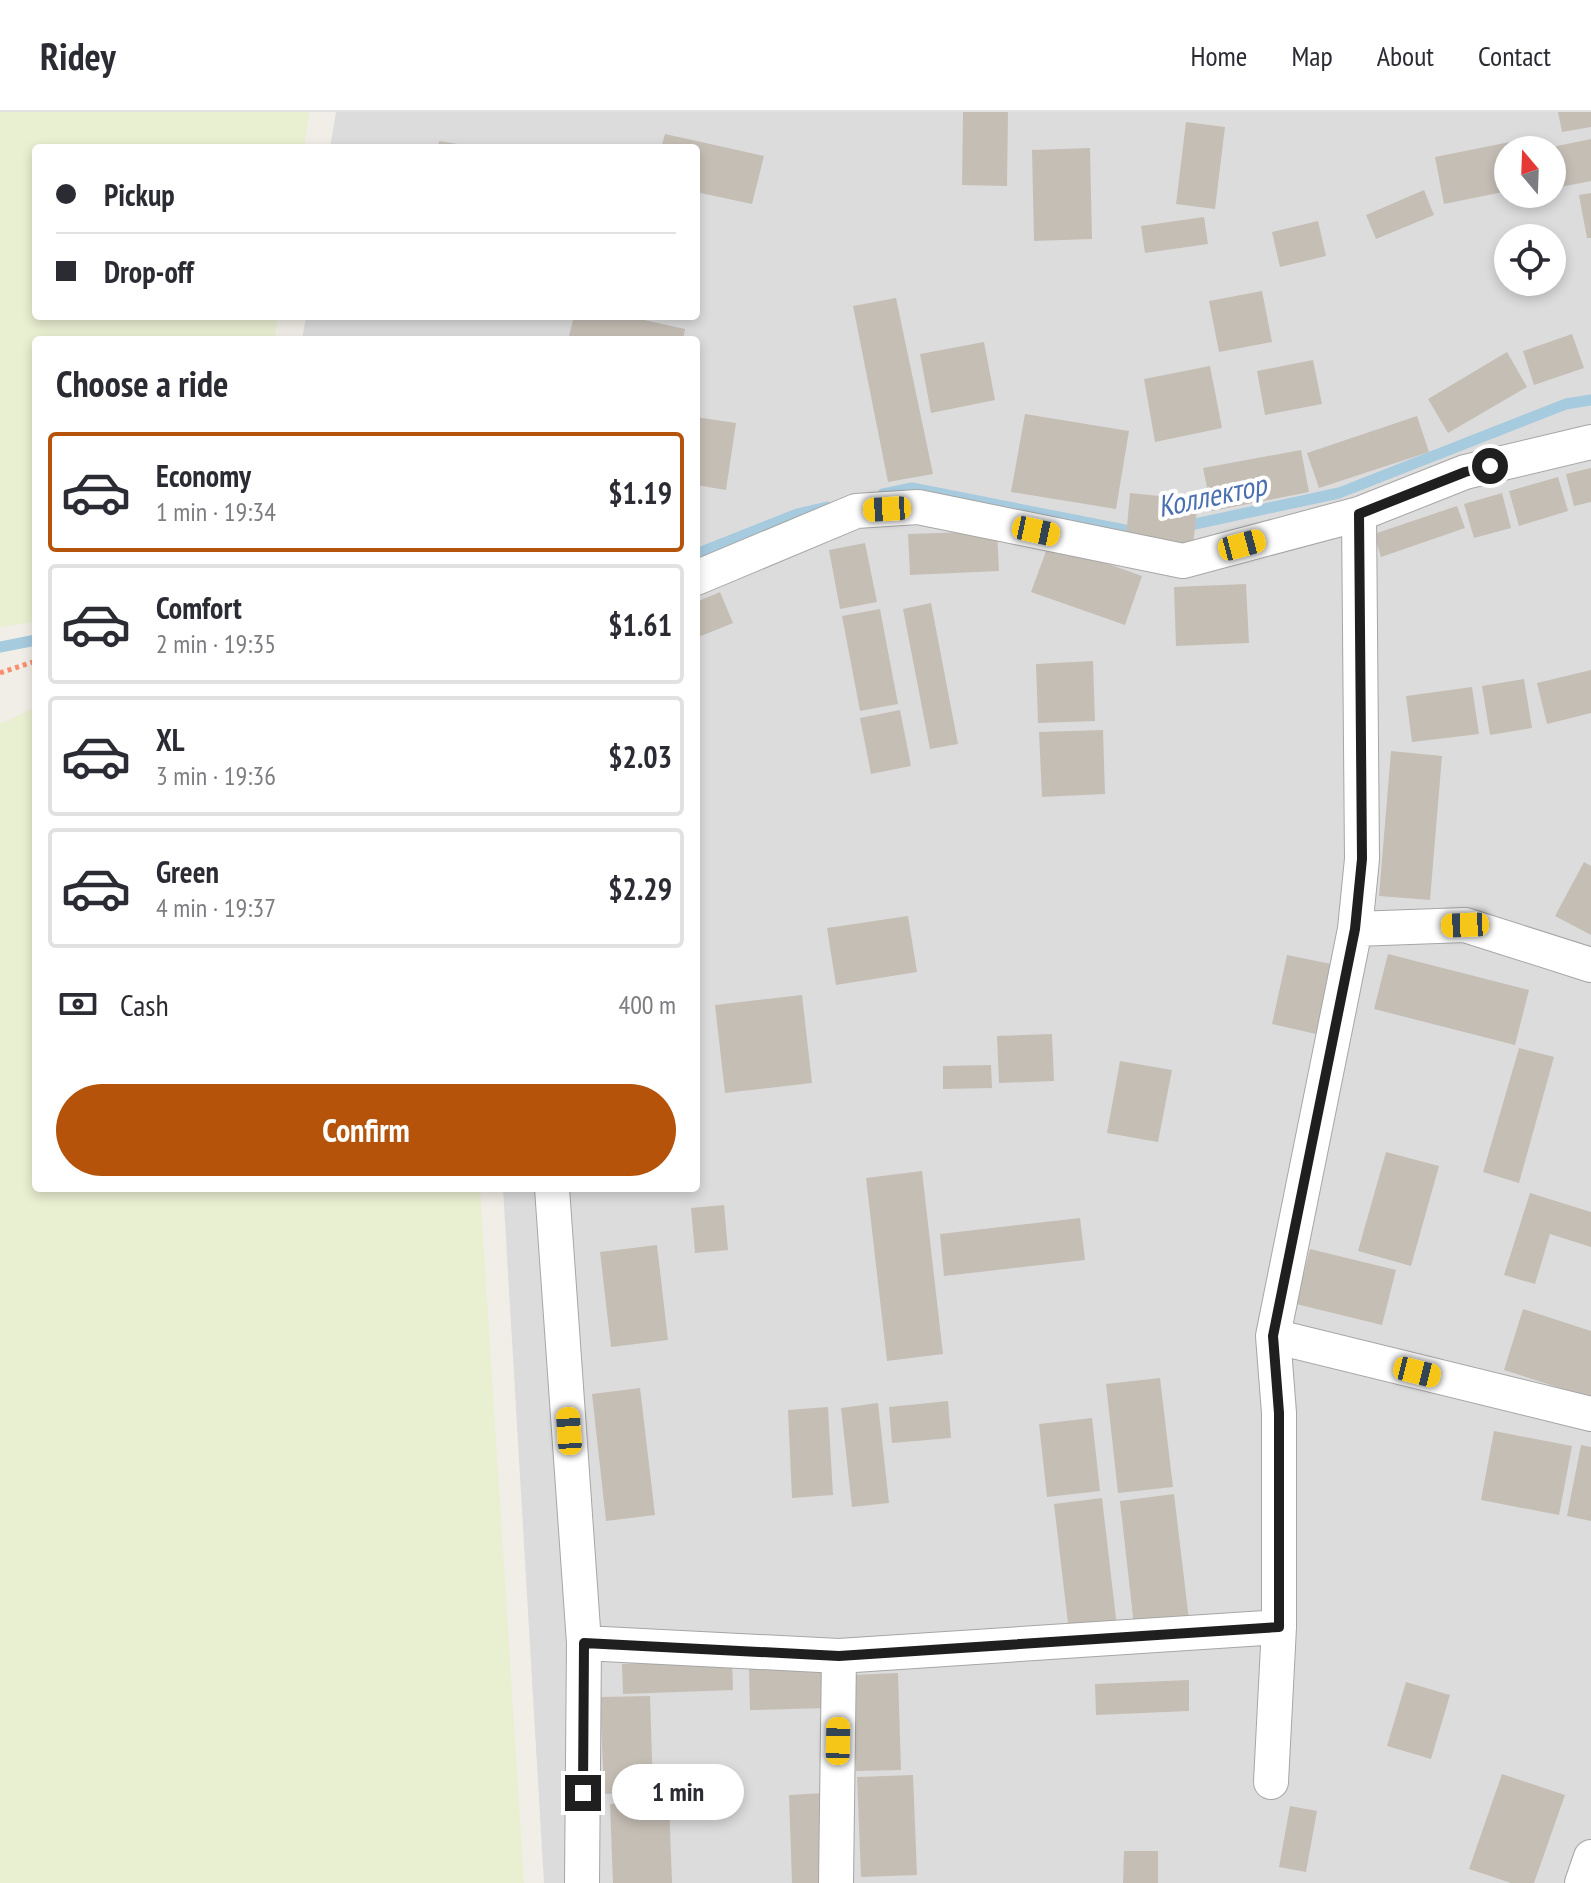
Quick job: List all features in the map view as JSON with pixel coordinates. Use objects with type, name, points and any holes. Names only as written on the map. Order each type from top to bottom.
[{"type":"street","points":[[700,576],[856,511],[918,507],[1183,561],[1359,514],[1465,472],[1591,442]]},
{"type":"street","points":[[1271,1782],[1279,1627],[1279,1413],[1273,1336],[1355,929],[1362,859],[1359,514]]},
{"type":"street","points":[[1355,929],[1465,925],[1591,965]]},
{"type":"street","points":[[552,1192],[584,1643],[582,1883]]},
{"type":"street","points":[[1273,1336],[1591,1414]]},
{"type":"street","points":[[584,1643],[839,1656],[1279,1627]]},
{"type":"street","points":[[836,1883],[839,1656]]},
{"type":"street","points":[[1582,1883],[1591,1857]]},
{"type":"path","points":[[0,673],[32,662]]},
{"type":"shaded area","points":[[336,112],[1591,112],[1591,1883],[544,1883],[503,1192],[700,1192],[700,336],[303,336],[305,320],[700,320],[700,144],[331,144]]},
{"type":"green space","points":[[0,112],[309,112],[305,144],[32,144],[32,320],[277,320],[275,336],[32,336],[32,623],[0,627]]},
{"type":"green space","points":[[32,709],[32,1192],[480,1192],[524,1883],[0,1883],[0,724]]},
{"type":"building","points":[[963,112],[1008,112],[1007,186],[962,185]]},
{"type":"building","points":[[1558,112],[1591,112],[1591,127],[1562,132]]},
{"type":"building","points":[[1186,122],[1225,127],[1215,209],[1176,204]]},
{"type":"building","points":[[665,134],[764,156],[752,204],[700,193],[700,144],[662,144]]},
{"type":"building","points":[[1591,139],[1591,181],[1566,186],[1566,144]]},
{"type":"building","points":[[1494,145],[1494,194],[1444,204],[1435,157]]},
{"type":"building","points":[[1090,148],[1092,239],[1034,241],[1032,150]]},
{"type":"building","points":[[1424,190],[1434,215],[1376,239],[1366,215]]},
{"type":"building","points":[[1591,193],[1591,238],[1587,238],[1579,195]]},
{"type":"building","points":[[1204,217],[1208,244],[1145,253],[1141,226]]},
{"type":"building","points":[[1318,221],[1326,256],[1280,267],[1272,232]]},
{"type":"building","points":[[1262,291],[1272,342],[1219,352],[1209,301]]},
{"type":"building","points":[[896,298],[933,474],[888,482],[853,306]]},
{"type":"building","points":[[573,320],[644,320],[685,329],[684,336],[569,336]]},
{"type":"building","points":[[1572,334],[1584,368],[1534,385],[1523,351]]},
{"type":"building","points":[[984,342],[995,400],[931,413],[920,354]]},
{"type":"building","points":[[1507,352],[1527,387],[1448,433],[1428,399]]},
{"type":"building","points":[[1313,360],[1322,404],[1265,415],[1257,371]]},
{"type":"building","points":[[1210,366],[1222,428],[1155,442],[1144,379]]},
{"type":"building","points":[[1025,414],[1129,431],[1116,509],[1011,492]]},
{"type":"building","points":[[1417,416],[1429,452],[1319,488],[1307,453]]},
{"type":"building","points":[[700,418],[736,423],[726,490],[700,486]]},
{"type":"building","points":[[1301,450],[1309,492],[1212,511],[1203,468]]},
{"type":"building","points":[[1591,468],[1591,502],[1574,506],[1566,474]]},
{"type":"building","points":[[1558,477],[1568,511],[1519,526],[1509,491]]},
{"type":"building","points":[[1130,493],[1198,500],[1193,545],[1126,538]]},
{"type":"building","points":[[1502,493],[1511,528],[1474,538],[1464,504]]},
{"type":"building","points":[[1457,506],[1465,528],[1381,557],[1374,534]]},
{"type":"building","points":[[997,531],[999,571],[910,575],[908,534]]},
{"type":"building","points":[[865,543],[877,602],[840,609],[829,550]]},
{"type":"building","points":[[1049,543],[1142,576],[1125,625],[1031,592]]},
{"type":"building","points":[[1246,584],[1249,643],[1176,646],[1174,587]]},
{"type":"building","points":[[720,592],[733,623],[700,636],[700,600]]},
{"type":"building","points":[[931,603],[958,744],[930,749],[903,609]]},
{"type":"building","points":[[880,609],[898,704],[860,711],[842,616]]},
{"type":"building","points":[[1093,661],[1095,721],[1038,723],[1036,664]]},
{"type":"building","points":[[1591,670],[1591,713],[1547,724],[1537,683]]},
{"type":"building","points":[[1524,679],[1532,728],[1490,735],[1482,686]]},
{"type":"building","points":[[1472,687],[1479,734],[1412,742],[1406,696]]},
{"type":"building","points":[[900,710],[911,766],[871,774],[860,718]]},
{"type":"building","points":[[1103,730],[1105,794],[1042,797],[1039,732]]},
{"type":"building","points":[[1391,751],[1442,756],[1430,900],[1379,896]]},
{"type":"building","points":[[1584,862],[1591,866],[1591,935],[1555,916]]},
{"type":"building","points":[[908,916],[917,972],[836,985],[827,928]]},
{"type":"building","points":[[1388,954],[1529,990],[1515,1045],[1374,1009]]},
{"type":"building","points":[[1287,955],[1331,964],[1316,1034],[1272,1024]]},
{"type":"building","points":[[802,995],[812,1083],[725,1093],[715,1005]]},
{"type":"building","points":[[1052,1034],[1054,1081],[999,1083],[997,1036]]},
{"type":"building","points":[[1519,1048],[1554,1057],[1519,1183],[1483,1172]]},
{"type":"building","points":[[1120,1061],[1172,1070],[1158,1142],[1107,1133]]},
{"type":"building","points":[[991,1065],[992,1088],[943,1089],[943,1066]]},
{"type":"building","points":[[1386,1152],[1439,1166],[1411,1266],[1358,1251]]},
{"type":"building","points":[[922,1171],[943,1354],[887,1361],[866,1178]]},
{"type":"building","points":[[1530,1193],[1591,1212],[1591,1247],[1550,1234],[1535,1284],[1504,1275]]},
{"type":"building","points":[[724,1205],[728,1250],[695,1253],[691,1208]]},
{"type":"building","points":[[1080,1218],[1085,1260],[944,1276],[940,1234]]},
{"type":"building","points":[[657,1245],[668,1340],[611,1347],[600,1252]]},
{"type":"building","points":[[1310,1249],[1396,1270],[1382,1325],[1296,1304]]},
{"type":"building","points":[[1523,1309],[1591,1331],[1591,1398],[1504,1370]]},
{"type":"building","points":[[1160,1378],[1173,1487],[1118,1493],[1106,1384]]},
{"type":"building","points":[[640,1388],[655,1515],[606,1521],[592,1394]]},
{"type":"building","points":[[948,1401],[951,1438],[892,1443],[889,1407]]},
{"type":"building","points":[[878,1403],[889,1503],[852,1507],[841,1408]]},
{"type":"building","points":[[828,1407],[833,1495],[792,1498],[788,1410]]},
{"type":"building","points":[[1092,1418],[1100,1491],[1047,1497],[1039,1424]]},
{"type":"building","points":[[1494,1431],[1572,1446],[1559,1515],[1481,1500]]},
{"type":"building","points":[[1581,1445],[1591,1447],[1591,1521],[1567,1516]]},
{"type":"building","points":[[1174,1494],[1189,1620],[1134,1626],[1120,1501]]},
{"type":"building","points":[[1102,1498],[1117,1627],[1069,1632],[1054,1504]]},
{"type":"building","points":[[732,1660],[733,1690],[623,1694],[622,1664]]},
{"type":"building","points":[[828,1666],[830,1708],[750,1710],[749,1669]]},
{"type":"building","points":[[898,1673],[901,1770],[856,1771],[852,1675]]},
{"type":"building","points":[[1189,1680],[1189,1711],[1096,1715],[1095,1684]]},
{"type":"building","points":[[1406,1682],[1450,1695],[1431,1759],[1387,1746]]},
{"type":"building","points":[[650,1696],[653,1792],[604,1794],[600,1697]]},
{"type":"building","points":[[1502,1774],[1565,1795],[1534,1883],[1511,1883],[1469,1869]]},
{"type":"building","points":[[913,1775],[917,1875],[861,1877],[857,1777]]},
{"type":"building","points":[[823,1793],[826,1883],[792,1883],[789,1795]]},
{"type":"building","points":[[669,1801],[672,1883],[613,1883],[610,1804]]},
{"type":"building","points":[[1290,1806],[1317,1811],[1306,1872],[1279,1867]]},
{"type":"building","points":[[1124,1851],[1158,1851],[1158,1883],[1123,1883]]},
{"type":"waterway","name":"Коллектор","points":[[1181,527],[1339,493],[1566,404],[1591,400]]},
{"type":"waterway","name":"Коллектор","points":[[883,494],[912,488],[1140,533]]},
{"type":"waterway","name":"Коллектор","points":[[700,552],[797,514],[827,507]]},
{"type":"waterway","name":"Коллектор","points":[[0,647],[32,641]]},
{"type":"route","points":[[583,1793],[584,1643],[839,1656],[1279,1627],[1279,1413],[1273,1336],[1355,929],[1362,859],[1359,514],[1465,472],[1490,466]]}]
